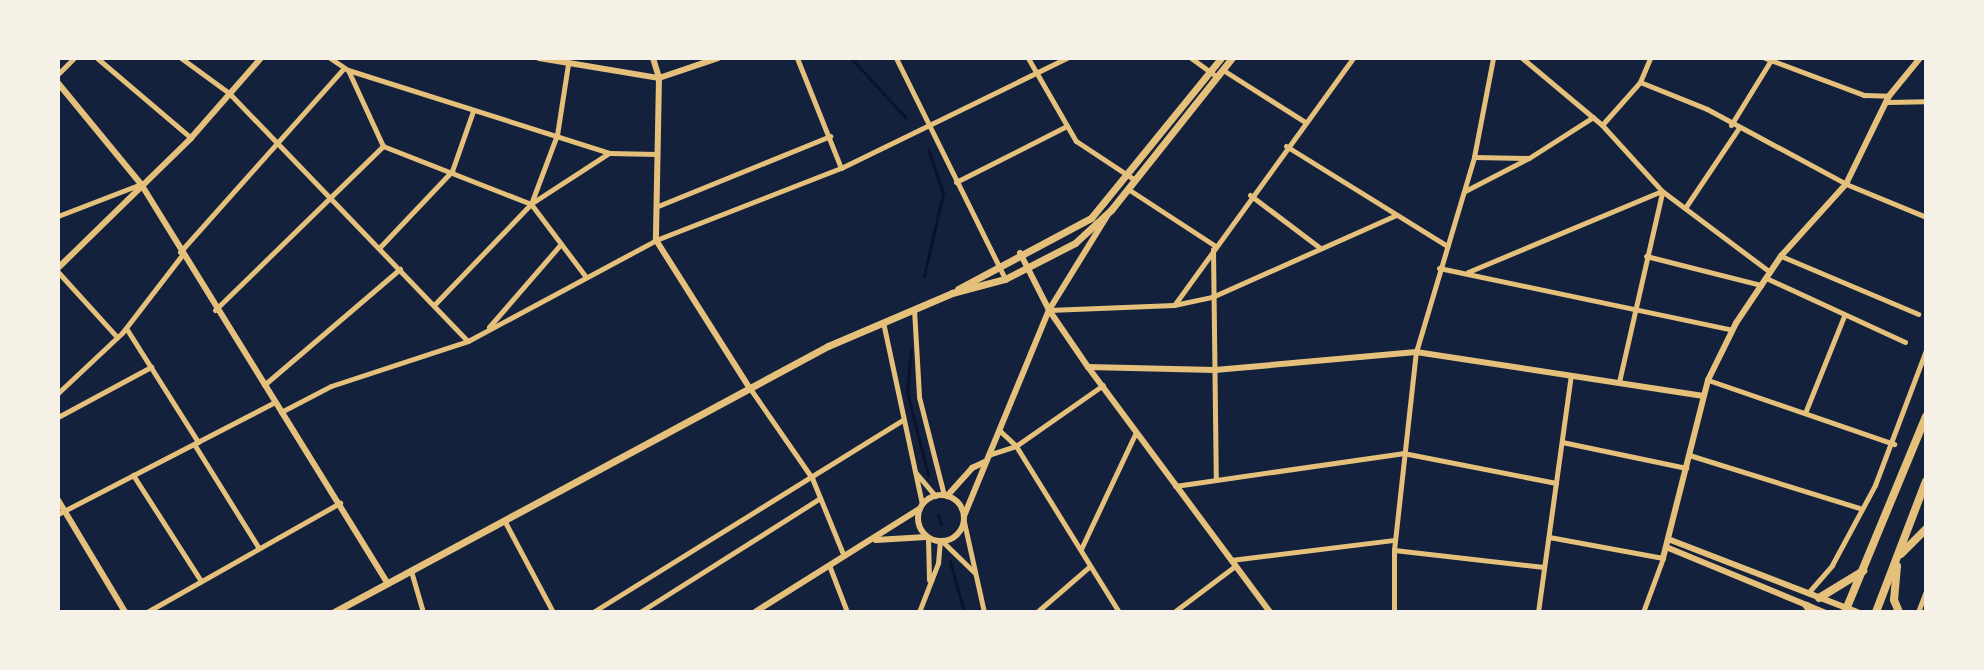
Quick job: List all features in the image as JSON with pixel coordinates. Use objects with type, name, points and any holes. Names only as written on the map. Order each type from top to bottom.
[{"type":"main road","points":[[1217,73],[1221,58]]},
{"type":"main road","points":[[952,293],[998,264],[1091,218],[1133,177],[1232,58]]},
{"type":"main road","points":[[334,612],[504,520],[675,433],[749,387],[883,321],[952,293],[1005,279],[1075,243],[1111,210],[1128,189],[1133,177]]},
{"type":"main road","points":[[1845,611],[1926,416]]},
{"type":"main road","points":[[1876,612],[1926,481]]},
{"type":"main road","points":[[1899,612],[1894,596],[1898,556],[1926,529]]},
{"type":"main road","points":[[1819,598],[1863,570]]},
{"type":"street","points":[[58,74],[74,58]]},
{"type":"street","points":[[97,58],[191,138]]},
{"type":"street","points":[[181,58],[229,93],[468,341]]},
{"type":"street","points":[[117,337],[58,270],[141,184],[191,138],[261,58]]},
{"type":"street","points":[[330,58],[346,69],[609,153],[657,154]]},
{"type":"street","points":[[342,58],[383,146],[531,204],[586,277]]},
{"type":"street","points":[[539,58],[659,78],[718,58]]},
{"type":"street","points":[[653,58],[659,78],[656,240],[749,387],[812,478],[843,554]]},
{"type":"street","points":[[797,58],[841,168]]},
{"type":"street","points":[[896,58],[1005,279]]},
{"type":"street","points":[[1028,58],[1067,126],[1087,153],[1133,177]]},
{"type":"street","points":[[280,412],[331,386],[468,341],[656,240],[929,130],[1067,58]]},
{"type":"street","points":[[1191,58],[1305,122]]},
{"type":"street","points":[[1174,305],[1250,195],[1353,58]]},
{"type":"street","points":[[1394,612],[1394,550],[1416,352],[1474,157],[1493,58]]},
{"type":"street","points":[[1522,58],[1602,125],[1662,191],[1768,275],[1844,316],[1905,342]]},
{"type":"street","points":[[1602,125],[1640,82],[1650,58]]},
{"type":"street","points":[[1788,67],[1793,58]]},
{"type":"street","points":[[1643,612],[1663,558],[1708,380],[1732,330],[1781,256],[1846,184],[1888,99],[1920,58]]},
{"type":"street","points":[[1731,125],[1768,59],[1864,95],[1926,101]]},
{"type":"street","points":[[531,204],[557,135],[568,64]]},
{"type":"street","points":[[58,393],[126,328],[181,253],[275,142],[346,69]]},
{"type":"street","points":[[1640,82],[1846,184],[1926,217]]},
{"type":"street","points":[[58,83],[141,184],[215,310],[340,503],[388,584]]},
{"type":"street","points":[[380,247],[452,171],[473,111]]},
{"type":"street","points":[[1464,192],[1529,158],[1593,117]]},
{"type":"street","points":[[956,182],[1067,126]]},
{"type":"street","points":[[1685,208],[1738,129]]},
{"type":"street","points":[[658,206],[830,136]]},
{"type":"street","points":[[215,310],[383,146]]},
{"type":"street","points":[[1286,146],[1447,246]]},
{"type":"street","points":[[434,305],[531,204],[609,153]]},
{"type":"street","points":[[1474,157],[1529,158]]},
{"type":"street","points":[[58,216],[141,184]]},
{"type":"street","points":[[1128,189],[1214,245]]},
{"type":"street","points":[[1619,382],[1633,306],[1662,191]]},
{"type":"street","points":[[1467,273],[1662,191]]},
{"type":"street","points":[[1250,195],[1321,248]]},
{"type":"street","points":[[942,542],[955,537],[964,519],[1049,310],[1111,210]]},
{"type":"street","points":[[1049,310],[1174,305],[1212,297],[1396,215]]},
{"type":"street","points":[[486,331],[561,244]]},
{"type":"street","points":[[1214,245],[1212,297],[1216,480]]},
{"type":"street","points":[[1020,253],[1049,310],[1088,367],[1270,612]]},
{"type":"street","points":[[1646,256],[1761,285]]},
{"type":"street","points":[[1781,256],[1918,314]]},
{"type":"street","points":[[1439,268],[1633,306],[1732,330]]},
{"type":"street","points":[[263,386],[400,269]]},
{"type":"street","points":[[914,309],[919,397],[945,495]]},
{"type":"street","points":[[1805,413],[1844,316]]},
{"type":"street","points":[[883,321],[915,472],[920,507],[917,522],[927,538],[925,561],[930,581]]},
{"type":"street","points":[[126,328],[258,547]]},
{"type":"street","points":[[1808,593],[1832,565],[1894,444],[1926,350]]},
{"type":"street","points":[[1088,367],[1215,370],[1416,352],[1704,396]]},
{"type":"street","points":[[58,417],[151,367]]},
{"type":"street","points":[[1538,612],[1572,374]]},
{"type":"street","points":[[1708,380],[1894,444]]},
{"type":"street","points":[[945,495],[972,468],[1016,446],[1103,385]]},
{"type":"street","points":[[61,512],[273,403]]},
{"type":"street","points":[[593,612],[903,420]]},
{"type":"street","points":[[999,429],[1016,446],[1119,612]]},
{"type":"street","points":[[1080,550],[1136,432]]},
{"type":"street","points":[[1562,442],[1686,468]]},
{"type":"street","points":[[1174,486],[1403,453],[1556,483]]},
{"type":"street","points":[[1689,455],[1859,508]]},
{"type":"street","points":[[915,472],[935,496]]},
{"type":"street","points":[[133,475],[201,581]]},
{"type":"street","points":[[755,612],[843,554],[872,541],[935,496],[945,495],[959,504],[964,519],[984,612]]},
{"type":"street","points":[[640,612],[820,498]]},
{"type":"street","points":[[58,500],[61,512],[125,612]]},
{"type":"street","points":[[147,612],[340,503]]},
{"type":"street","points":[[504,520],[553,612]]},
{"type":"street","points":[[1549,537],[1663,558]]},
{"type":"street","points":[[872,541],[927,538],[942,542],[975,573]]},
{"type":"street","points":[[1174,612],[1233,563],[1395,540]]},
{"type":"street","points":[[919,612],[942,542]]},
{"type":"street","points":[[1667,543],[1808,593],[1845,611],[1857,612]]},
{"type":"street","points":[[1667,543],[1808,610],[1824,612]]},
{"type":"street","points":[[1394,550],[1544,567]]},
{"type":"street","points":[[829,565],[847,612]]},
{"type":"street","points":[[1037,612],[1090,566]]},
{"type":"street","points":[[411,570],[423,612]]},
{"type":"street","points":[[1918,612],[1926,591]]},
{"type":"street","points":[[353,602],[356,612]]},
{"type":"waterway","points":[[851,58],[906,118]]},
{"type":"waterway","points":[[924,276],[943,193],[928,149]]},
{"type":"waterway","points":[[911,349],[907,392],[928,475]]},
{"type":"waterway","points":[[938,514],[941,525]]},
{"type":"waterway","points":[[950,561],[964,612]]}]
